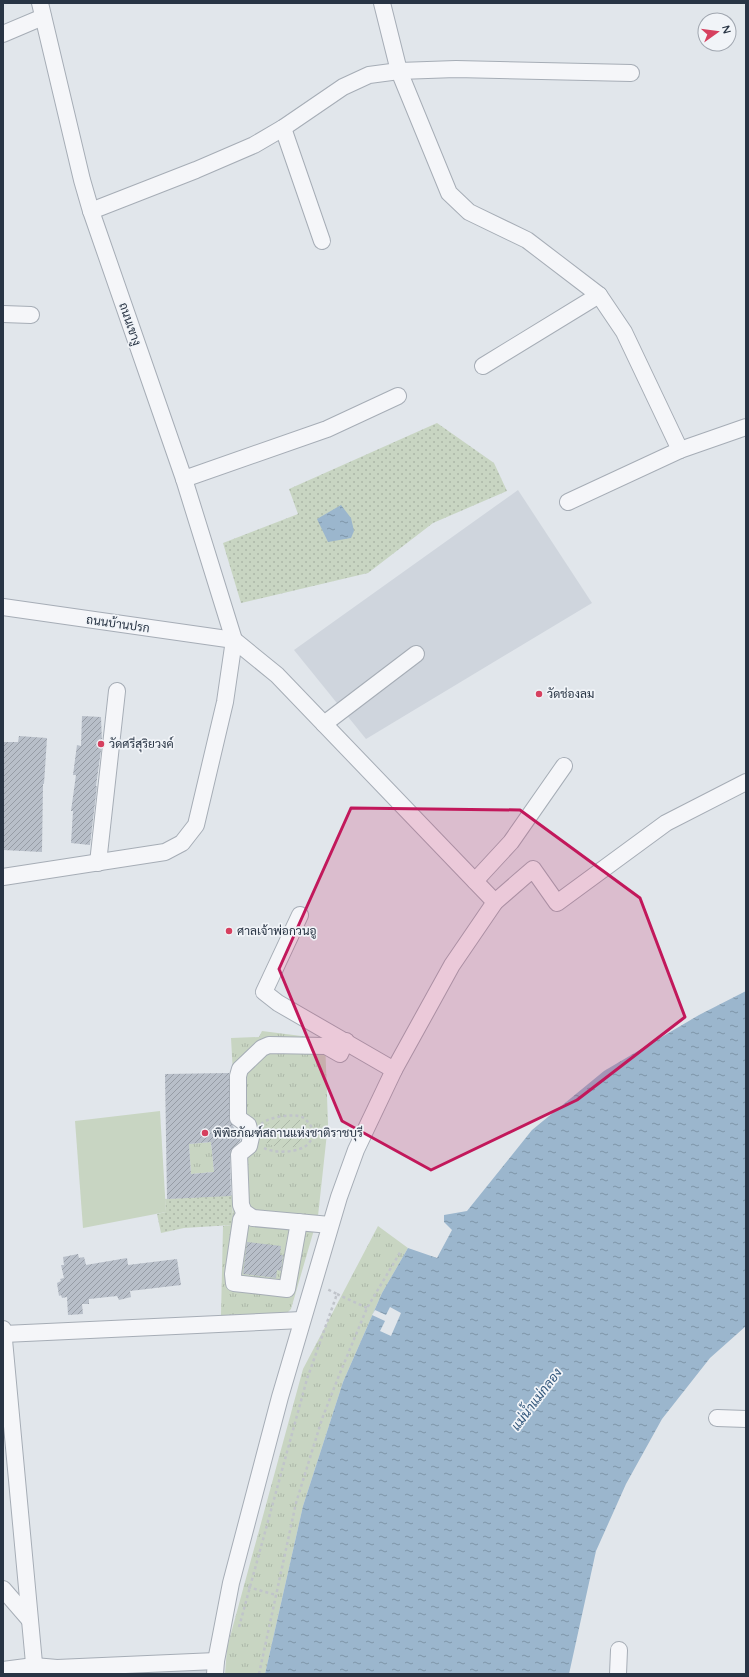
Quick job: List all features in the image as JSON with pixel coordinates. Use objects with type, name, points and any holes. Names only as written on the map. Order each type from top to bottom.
[{"type":"street","points":[[382,3],[400,71],[449,193],[469,212],[526,240],[599,295],[624,332],[680,450]]},
{"type":"street","points":[[3,34],[42,10]]},
{"type":"street","name":"ถนนเขางู","points":[[42,10],[82,180],[91,211],[184,479],[234,640]]},
{"type":"street","points":[[91,211],[196,170],[254,145],[283,128],[343,87],[369,75],[400,71],[477,69],[630,73]]},
{"type":"street","points":[[283,128],[322,241]]},
{"type":"street","points":[[483,366],[599,295]]},
{"type":"street","points":[[3,314],[31,315]]},
{"type":"street","points":[[184,479],[327,429],[398,396]]},
{"type":"street","points":[[568,502],[680,450],[746,427]]},
{"type":"street","name":"ถนนบ้านปรก","points":[[3,607],[234,640]]},
{"type":"street","points":[[234,640],[277,675],[495,902]]},
{"type":"street","points":[[3,877],[165,852],[182,843],[196,825],[225,702],[234,640]]},
{"type":"street","points":[[324,724],[416,654]]},
{"type":"street","points":[[98,863],[117,692]]},
{"type":"street","points":[[475,881],[511,842],[564,766]]},
{"type":"street","points":[[3,1670],[57,1668],[216,1668],[231,1583],[302,1320],[339,1197],[359,1144],[394,1070],[452,965],[495,902],[533,869],[557,903],[666,823],[746,782]]},
{"type":"street","points":[[300,915],[264,992],[278,1003],[394,1070]]},
{"type":"street","points":[[330,1225],[253,1218],[245,1213],[241,1205],[239,1154],[249,1146],[252,1138],[248,1125],[238,1118],[238,1076],[240,1069],[262,1048],[269,1045],[326,1046],[340,1054],[346,1042]]},
{"type":"street","points":[[245,1213],[241,1220],[233,1274],[234,1283],[287,1289],[299,1222]]},
{"type":"street","points":[[34,1670],[3,1332],[302,1320]]},
{"type":"street","points":[[717,1418],[746,1419]]},
{"type":"street","points":[[3,1589],[29,1619]]},
{"type":"street","points":[[618,1674],[619,1650]]},
{"type":"path","points":[[260,1126],[264,1122],[277,1116],[297,1116],[302,1117],[307,1121],[316,1135]]},
{"type":"path","points":[[259,1143],[264,1149],[274,1151],[294,1150],[304,1148],[316,1135],[338,1133],[359,1144]]},
{"type":"path","points":[[259,1674],[296,1503],[308,1460],[338,1378],[367,1308],[401,1251]]},
{"type":"path","points":[[314,1283],[367,1308]]},
{"type":"path","points":[[238,1631],[307,1379],[337,1294]]},
{"type":"path","points":[[249,1588],[276,1595]]},
{"type":"highlighted area","points":[[351,808],[520,810],[640,898],[685,1017],[577,1100],[431,1170],[342,1121],[279,969]]},
{"type":"shaded area","points":[[518,490],[592,603],[366,739],[294,650]]},
{"type":"shaded area","points":[[209,1666],[209,1674],[43,1674]]},
{"type":"green space","points":[[437,423],[494,463],[507,491],[433,523],[368,573],[241,603],[223,543],[298,514],[289,489]]},
{"type":"green space","points":[[262,1031],[325,1039],[328,1124],[318,1216],[291,1309],[286,1314],[221,1315],[223,1226],[232,1225],[236,1144],[247,1142],[247,1126],[236,1128],[231,1038],[259,1037]]},
{"type":"green space","points":[[160,1111],[166,1212],[83,1228],[75,1121]]},
{"type":"green space","points":[[300,1120],[307,1124],[309,1132],[307,1139],[296,1146],[288,1148],[273,1146],[267,1143],[264,1131],[265,1127],[271,1122]]},
{"type":"green space","points":[[211,1142],[214,1172],[191,1174],[189,1144]]},
{"type":"green space","points":[[233,1195],[232,1225],[184,1228],[161,1233],[157,1214],[166,1212],[165,1199]]},
{"type":"green space","points":[[378,1226],[408,1248],[382,1293],[343,1382],[303,1506],[265,1674],[225,1674],[227,1648],[303,1369]]},
{"type":"water","points":[[341,505],[351,518],[354,531],[351,538],[328,542],[317,519]]},
{"type":"water","name":"แม่น้ำแม่กลอง","points":[[746,991],[746,1326],[710,1358],[662,1419],[626,1484],[596,1551],[569,1674],[265,1674],[303,1506],[343,1382],[382,1293],[408,1248],[437,1258],[452,1230],[444,1222],[444,1215],[467,1211],[532,1130],[604,1071],[699,1015]]},
{"type":"pier","points":[[390,1307],[401,1313],[391,1336],[380,1331],[385,1321],[372,1315],[375,1310],[386,1315]]},
{"type":"building","points":[[82,716],[101,717],[102,743],[90,845],[71,843],[73,811],[71,811],[76,775],[73,775],[77,745],[81,746]]},
{"type":"building","points":[[19,736],[47,738],[43,784],[42,852],[3,850],[3,742],[18,742]]},
{"type":"building","name":"พิพิธภัณฑ์สถานแห่งชาติราชบุรี","points":[[229,1073],[229,1118],[235,1130],[240,1131],[241,1137],[240,1141],[231,1150],[230,1154],[231,1196],[167,1199],[165,1074]],"holes":[[[211,1142],[214,1172],[191,1174],[189,1144]]]},
{"type":"building","points":[[247,1242],[281,1246],[280,1255],[283,1255],[281,1271],[277,1270],[276,1278],[243,1274]]},
{"type":"building","points":[[78,1254],[79,1258],[84,1257],[86,1265],[127,1258],[128,1265],[177,1259],[181,1285],[130,1291],[131,1297],[119,1300],[117,1296],[89,1299],[89,1304],[82,1304],[83,1314],[68,1315],[67,1297],[62,1298],[61,1295],[59,1296],[57,1283],[61,1281],[60,1279],[64,1278],[61,1265],[64,1265],[63,1257]]},
{"type":"place","name":"วัดช่องลม","points":[[539,694]]},
{"type":"place","name":"วัดศรีสุริยวงค์","points":[[101,744]]},
{"type":"place","name":"ศาลเจ้าพ่อกวนอู","points":[[229,931]]},
{"type":"place","name":"พิพิธภัณฑ์สถานแห่งชาติราชบุรี","points":[[205,1133]]}]
